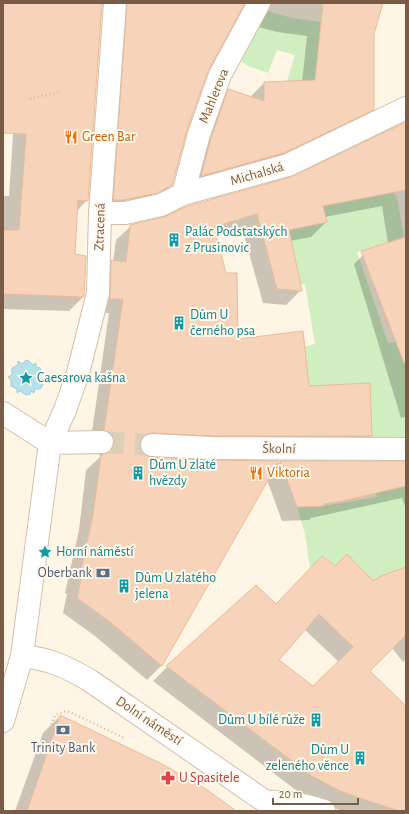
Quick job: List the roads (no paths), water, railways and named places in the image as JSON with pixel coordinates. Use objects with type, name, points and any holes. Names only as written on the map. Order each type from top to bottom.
[{"type":"street","name":"Ztracená","points":[[50,443],[65,410],[78,374],[98,293],[100,213],[115,3]]},
{"type":"street","name":"Mahlerova","points":[[183,194],[199,134],[220,75],[259,3]]},
{"type":"street","name":"Michalská","points":[[100,213],[125,213],[161,206],[183,194],[288,165],[406,108]]},
{"type":"street","points":[[3,413],[50,443],[102,442]]},
{"type":"street","points":[[3,721],[22,656],[50,443]]},
{"type":"street","name":"Školní","points":[[152,445],[211,448],[406,450]]},
{"type":"street","name":"Dolní náměstí","points":[[22,656],[45,659],[66,667],[89,680],[273,806],[288,801],[300,803],[324,811]]},
{"type":"water","name":"Caesarova kašna","points":[[26,360],[33,365],[36,363],[36,367],[40,368],[42,374],[40,377],[43,379],[41,380],[43,385],[40,389],[35,389],[34,393],[31,391],[30,394],[26,395],[20,391],[17,393],[17,389],[11,386],[11,380],[8,377],[12,375],[12,368],[18,365],[18,361],[22,364]]},
{"type":"tunnel","points":[[102,442],[152,445]]},
{"type":"place","name":"Green Bar","points":[[71,137]]},
{"type":"place","name":"Palác Podstatských z Prusinovic","points":[[174,240]]},
{"type":"place","name":"Dům U černého psa","points":[[179,323]]},
{"type":"place","name":"Caesarova kašna","points":[[26,378]]},
{"type":"place","name":"Dům U zlaté hvězdy","points":[[138,473]]},
{"type":"place","name":"Viktoria","points":[[256,473]]},
{"type":"place","name":"Horní náměstí","points":[[45,552]]},
{"type":"place","name":"Oberbank","points":[[103,573]]},
{"type":"place","name":"Dům U zlatého jelena","points":[[124,586]]},
{"type":"place","name":"Dům U bílé růže","points":[[316,720]]},
{"type":"place","name":"Trinity Bank","points":[[63,730]]},
{"type":"place","name":"Dům U zeleného věnce","points":[[360,758]]},
{"type":"place","name":"U Spasitele","points":[[168,778]]}]
